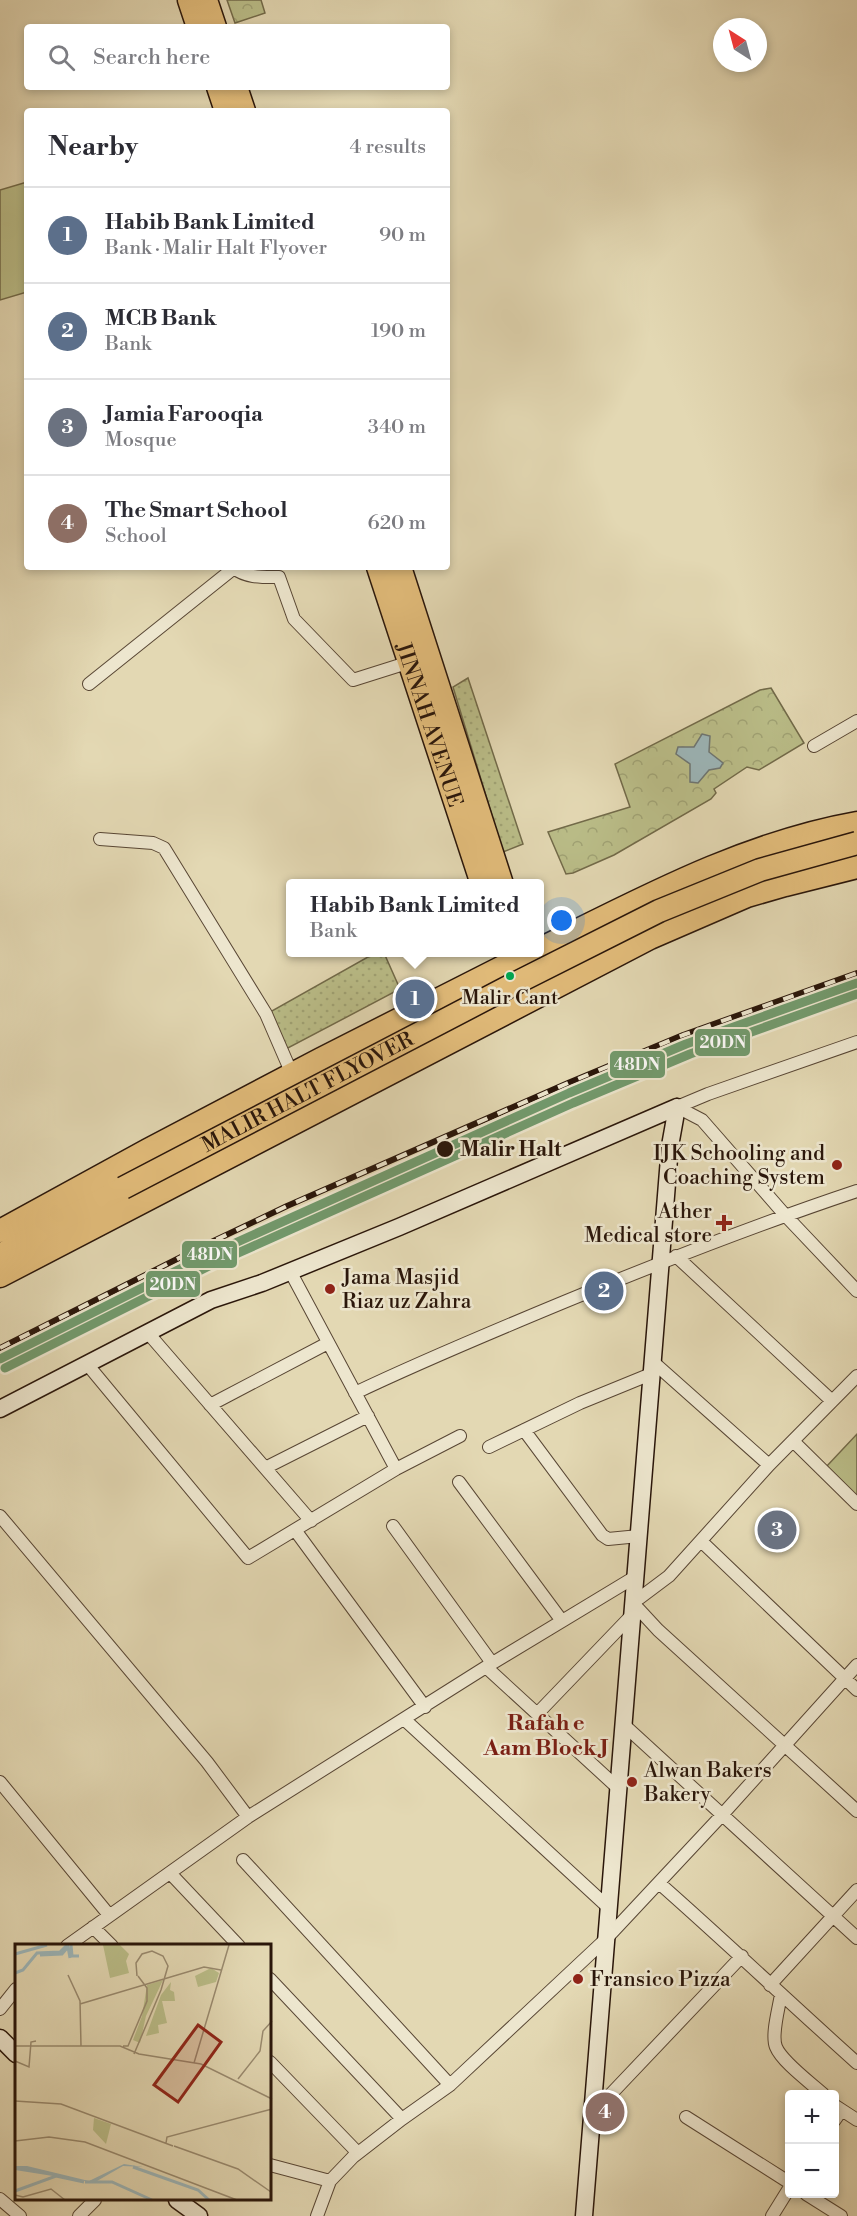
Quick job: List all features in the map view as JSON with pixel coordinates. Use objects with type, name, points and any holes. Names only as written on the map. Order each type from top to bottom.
[{"type":"highway","points":[[189,0],[197,24]]},
{"type":"highway","points":[[206,0],[214,24]]},
{"type":"highway","points":[[219,90],[225,108]]},
{"type":"highway","points":[[237,90],[243,108]]},
{"type":"highway","name":"JINNAH AVENUE","points":[[379,570],[500,879]]},
{"type":"highway","name":"JINNAH AVENUE","points":[[400,570],[413,653],[481,879]]},
{"type":"highway","points":[[545,943],[712,867],[756,851],[857,823]]},
{"type":"highway","points":[[833,828],[845,835],[852,849],[847,870]]},
{"type":"highway","name":"MALIR HALT FLYOVER","points":[[129,1196],[520,981],[659,911],[760,870],[857,843]]},
{"type":"highway","name":"MALIR HALT FLYOVER","points":[[129,1196],[457,1039],[650,938],[747,897],[847,870]]},
{"type":"highway","points":[[0,1232],[292,1074],[441,1000],[516,957]]},
{"type":"highway","points":[[521,957],[534,968],[574,977]]},
{"type":"highway","points":[[441,1000],[456,1019],[459,1030],[457,1039]]},
{"type":"highway","points":[[0,1255],[129,1196]]},
{"type":"highway","points":[[0,1276],[129,1196]]},
{"type":"street","points":[[89,684],[229,570]]},
{"type":"street","points":[[237,570],[255,576],[277,572],[294,619],[353,680],[413,653]]},
{"type":"street","points":[[814,746],[857,721]]},
{"type":"street","points":[[100,839],[153,843],[164,848],[266,1014],[292,1074]]},
{"type":"street","points":[[0,1409],[211,1300],[290,1271],[708,1094],[857,1042]]},
{"type":"street","points":[[677,1107],[702,1120],[784,1215],[857,1291]]},
{"type":"street","points":[[584,2216],[670,1146],[677,1107]]},
{"type":"street","points":[[355,1393],[424,1360],[661,1262],[784,1215],[857,1191]]},
{"type":"street","points":[[676,1256],[832,1401]]},
{"type":"street","points":[[290,1271],[396,1469]]},
{"type":"street","points":[[148,1333],[310,1521]]},
{"type":"street","points":[[210,1405],[328,1343]]},
{"type":"street","points":[[87,1364],[249,1558],[396,1469],[460,1436]]},
{"type":"street","points":[[489,1447],[652,1368]]},
{"type":"street","points":[[652,1368],[769,1465]]},
{"type":"street","points":[[537,1714],[633,1609],[701,1542],[769,1465],[857,1376]]},
{"type":"street","points":[[265,1468],[368,1416]]},
{"type":"street","points":[[524,1430],[602,1534],[608,1539],[639,1536]]},
{"type":"street","points":[[793,1441],[857,1504]]},
{"type":"street","points":[[459,1482],[562,1621]]},
{"type":"street","points":[[0,1516],[207,1762],[248,1818]]},
{"type":"street","points":[[393,1526],[489,1665],[537,1714],[618,1788]]},
{"type":"street","points":[[295,1530],[425,1707]]},
{"type":"street","points":[[701,1542],[857,1690]]},
{"type":"street","points":[[70,1944],[248,1818],[489,1665],[635,1577]]},
{"type":"street","points":[[633,1609],[857,1811]]},
{"type":"street","points":[[317,2216],[330,2181],[358,2153],[450,2085],[606,1939],[857,1665]]},
{"type":"street","points":[[405,1720],[609,1908]]},
{"type":"street","points":[[624,1725],[857,1938]]},
{"type":"street","points":[[0,1782],[110,1915]]},
{"type":"street","points":[[243,1860],[450,2085]]},
{"type":"street","points":[[170,1873],[237,1944]]},
{"type":"street","points":[[659,1882],[857,2063]]},
{"type":"street","points":[[770,1985],[857,1890]]},
{"type":"street","points":[[93,1927],[110,1944]]},
{"type":"street","points":[[592,2114],[742,1956]]},
{"type":"street","points":[[272,1981],[402,2119]]},
{"type":"street","points":[[0,2008],[15,1990]]},
{"type":"street","points":[[781,1994],[774,2039],[776,2047],[781,2056],[819,2090]]},
{"type":"street","points":[[0,2038],[15,2053]]},
{"type":"street","points":[[272,2064],[358,2153]]},
{"type":"street","points":[[839,2113],[857,2120]]},
{"type":"street","points":[[686,2117],[785,2180]]},
{"type":"street","points":[[272,2166],[330,2181]]},
{"type":"street","points":[[772,2216],[785,2194]]},
{"type":"street","points":[[814,2198],[841,2216]]},
{"type":"street","points":[[0,2199],[20,2216]]},
{"type":"street","points":[[79,2216],[93,2201]]},
{"type":"street","points":[[180,2201],[200,2216]]},
{"type":"green space","points":[[227,0],[261,0],[265,13],[235,23]]},
{"type":"green space","points":[[24,183],[24,293],[0,300],[0,190]]},
{"type":"green space","points":[[468,678],[523,844],[503,852],[453,687]]},
{"type":"green space","points":[[771,688],[804,743],[759,770],[747,767],[714,789],[716,793],[711,799],[614,855],[566,874],[548,832],[630,807],[615,764],[760,690]]},
{"type":"green space","points":[[368,957],[386,957],[400,989],[286,1049],[270,1012]]},
{"type":"green space","points":[[857,1434],[857,1500],[826,1467]]},
{"type":"water","points":[[702,734],[710,736],[709,752],[723,763],[720,768],[709,770],[698,783],[690,782],[690,764],[676,754],[678,747],[694,747]]},
{"type":"railway","points":[[0,1348],[287,1206],[568,1083],[683,1035],[857,973]]},
{"type":"transit line","name":"48DN","points":[[0,1359],[204,1257],[569,1093],[686,1044],[857,983]]},
{"type":"transit line","name":"20DN","points":[[5,1368],[209,1266],[573,1103],[690,1054],[857,994]]},
{"type":"place","name":"Malir Cant","points":[[510,976]]},
{"type":"place","name":"Habib Bank Limited","points":[[415,999]]},
{"type":"place","name":"Malir Halt","points":[[445,1149]]},
{"type":"place","name":"IJK Schooling and Coaching System","points":[[837,1165]]},
{"type":"place","name":"Ather Medical store","points":[[724,1223]]},
{"type":"place","name":"Jama Masjid Riaz uz Zahra","points":[[330,1289]]},
{"type":"place","name":"MCB Bank","points":[[604,1291]]},
{"type":"place","name":"Jamia Farooqia","points":[[777,1530]]},
{"type":"place","name":"Alwan Bakers Bakery","points":[[632,1782]]},
{"type":"place","name":"Fransico Pizza","points":[[578,1979]]},
{"type":"place","name":"The Smart School","points":[[605,2112]]},
{"type":"district","name":"Rafah e Aam Block J","points":[[546,1734]]}]
